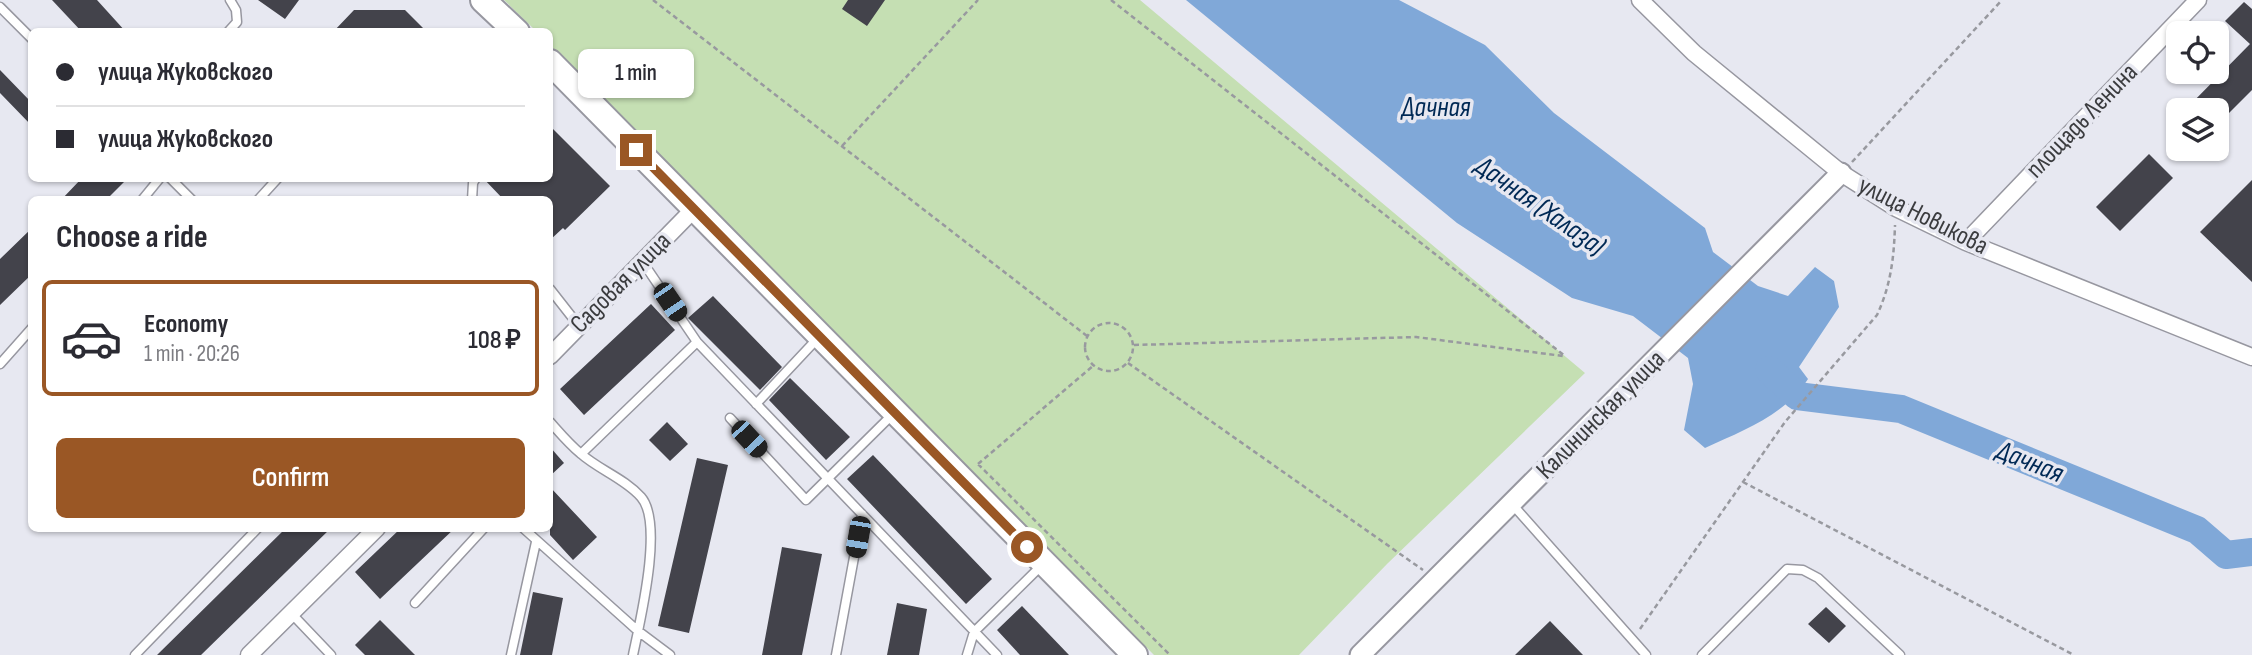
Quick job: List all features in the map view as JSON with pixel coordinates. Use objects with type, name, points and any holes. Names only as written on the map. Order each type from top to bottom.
[{"type":"main road","points":[[484,0],[513,28]]},
{"type":"main road","points":[[554,70],[1135,655]]},
{"type":"street","name":"улица Новикова","points":[[1640,0],[1694,53],[1841,173],[1896,208],[1966,242],[2252,356]]},
{"type":"street","name":"площадь Ленина","points":[[1966,242],[2198,0]]},
{"type":"street","name":"Калининская улица","points":[[1360,655],[1841,173]]},
{"type":"street","name":"Садовая улица","points":[[553,353],[693,210]]},
{"type":"street","points":[[249,655],[373,532]]},
{"type":"lane","points":[[230,0],[236,10],[237,22],[232,28]]},
{"type":"lane","points":[[0,7],[28,35]]},
{"type":"lane","points":[[145,196],[157,182]]},
{"type":"lane","points":[[174,182],[188,196]]},
{"type":"lane","points":[[262,196],[274,182]]},
{"type":"lane","points":[[642,261],[697,342],[997,655]]},
{"type":"lane","points":[[553,293],[579,326]]},
{"type":"lane","points":[[0,365],[28,333]]},
{"type":"lane","points":[[757,404],[819,336]]},
{"type":"lane","points":[[580,454],[697,342]]},
{"type":"lane","points":[[730,418],[806,500],[894,413]]},
{"type":"lane","points":[[553,425],[580,454],[626,483],[643,499],[651,517],[652,542],[633,655]]},
{"type":"lane","points":[[1512,504],[1646,655]]},
{"type":"lane","points":[[836,655],[862,514]]},
{"type":"lane","points":[[135,655],[254,532]]},
{"type":"lane","points":[[415,603],[480,532]]},
{"type":"lane","points":[[527,532],[638,631],[670,655]]},
{"type":"lane","points":[[511,655],[536,542]]},
{"type":"lane","points":[[967,655],[974,632],[1043,564]]},
{"type":"lane","points":[[1702,655],[1787,569],[1795,568],[1818,578],[1900,655]]},
{"type":"lane","points":[[291,613],[331,655]]},
{"type":"path","points":[[653,0],[1087,336]]},
{"type":"path","points":[[841,147],[978,0]]},
{"type":"path","points":[[1111,0],[1565,356],[1416,337],[1134,345]]},
{"type":"path","points":[[1841,173],[2002,0]]},
{"type":"path","points":[[1632,641],[1785,422],[1877,315],[1893,268],[1896,208]]},
{"type":"path","points":[[1114,323],[1128,331],[1134,345],[1128,363],[1115,370],[1100,369],[1085,352],[1087,336],[1098,325],[1114,323]]},
{"type":"path","points":[[1128,363],[1437,580]]},
{"type":"path","points":[[1094,365],[978,464],[1170,655]]},
{"type":"path","points":[[1743,482],[2074,655]]},
{"type":"green space","points":[[504,0],[1140,0],[1585,373],[1387,564],[1299,655],[1154,655],[553,48],[553,28],[533,28]]},
{"type":"water","name":"Дачная","points":[[1186,0],[1399,0],[1485,45],[1554,113],[1705,228],[1713,252],[1758,286],[1788,296],[1815,267],[1834,281],[1839,307],[1799,367],[1808,379],[1787,403],[1762,421],[1705,448],[1684,430],[1693,384],[1688,358],[1633,316],[1572,298],[1457,223]]},
{"type":"building","points":[[52,0],[97,0],[122,28],[78,28]]},
{"type":"building","points":[[258,0],[299,0],[285,19]]},
{"type":"building","points":[[848,0],[885,0],[867,26],[842,9]]},
{"type":"building","points":[[2244,2],[2252,9],[2252,90],[2229,113],[2229,98],[2197,98],[2211,84],[2229,84],[2229,65],[2250,44],[2229,25],[2229,21],[2225,21]]},
{"type":"building","points":[[354,10],[405,10],[423,28],[337,28]]},
{"type":"building","points":[[0,70],[28,99],[28,122],[0,93]]},
{"type":"building","points":[[553,129],[610,186],[565,230],[563,228],[553,237],[553,196],[500,196],[487,182],[553,182]]},
{"type":"building","points":[[2149,154],[2173,178],[2120,231],[2096,207]]},
{"type":"building","points":[[2252,180],[2252,282],[2200,232]]},
{"type":"building","points":[[78,182],[124,182],[110,196],[65,196]]},
{"type":"building","points":[[28,232],[28,278],[0,305],[0,259]]},
{"type":"building","points":[[713,296],[782,367],[760,390],[688,318]]},
{"type":"building","points":[[651,304],[675,330],[584,415],[560,389]]},
{"type":"building","points":[[790,378],[850,437],[826,460],[769,400]]},
{"type":"building","points":[[667,422],[688,444],[670,461],[649,440]]},
{"type":"building","points":[[553,450],[564,463],[553,473]]},
{"type":"building","points":[[873,455],[992,579],[966,604],[847,479]]},
{"type":"building","points":[[697,458],[728,465],[689,633],[658,626]]},
{"type":"building","points":[[553,490],[597,537],[573,560],[550,532],[553,532]]},
{"type":"building","points":[[282,532],[327,532],[201,655],[157,655]]},
{"type":"building","points":[[397,532],[451,532],[380,599],[355,572]]},
{"type":"building","points":[[782,547],[822,554],[802,655],[762,655]]},
{"type":"building","points":[[533,592],[563,598],[552,655],[520,655]]},
{"type":"building","points":[[897,603],[927,609],[919,655],[887,655]]},
{"type":"building","points":[[1022,606],[1069,655],[1020,655],[997,630]]},
{"type":"building","points":[[1826,607],[1846,626],[1829,643],[1808,624]]},
{"type":"building","points":[[380,620],[415,655],[365,655],[355,645]]},
{"type":"building","points":[[1550,621],[1583,655],[1515,655]]},
{"type":"waterway","name":"Дачная","points":[[1769,370],[1797,396],[1901,409],[2197,530],[2226,555],[2252,552]]},
{"type":"route","points":[[636,150],[1027,547]]},
{"type":"water label","name":"Дачная (Халаза)","points":[[1540,206]]}]
